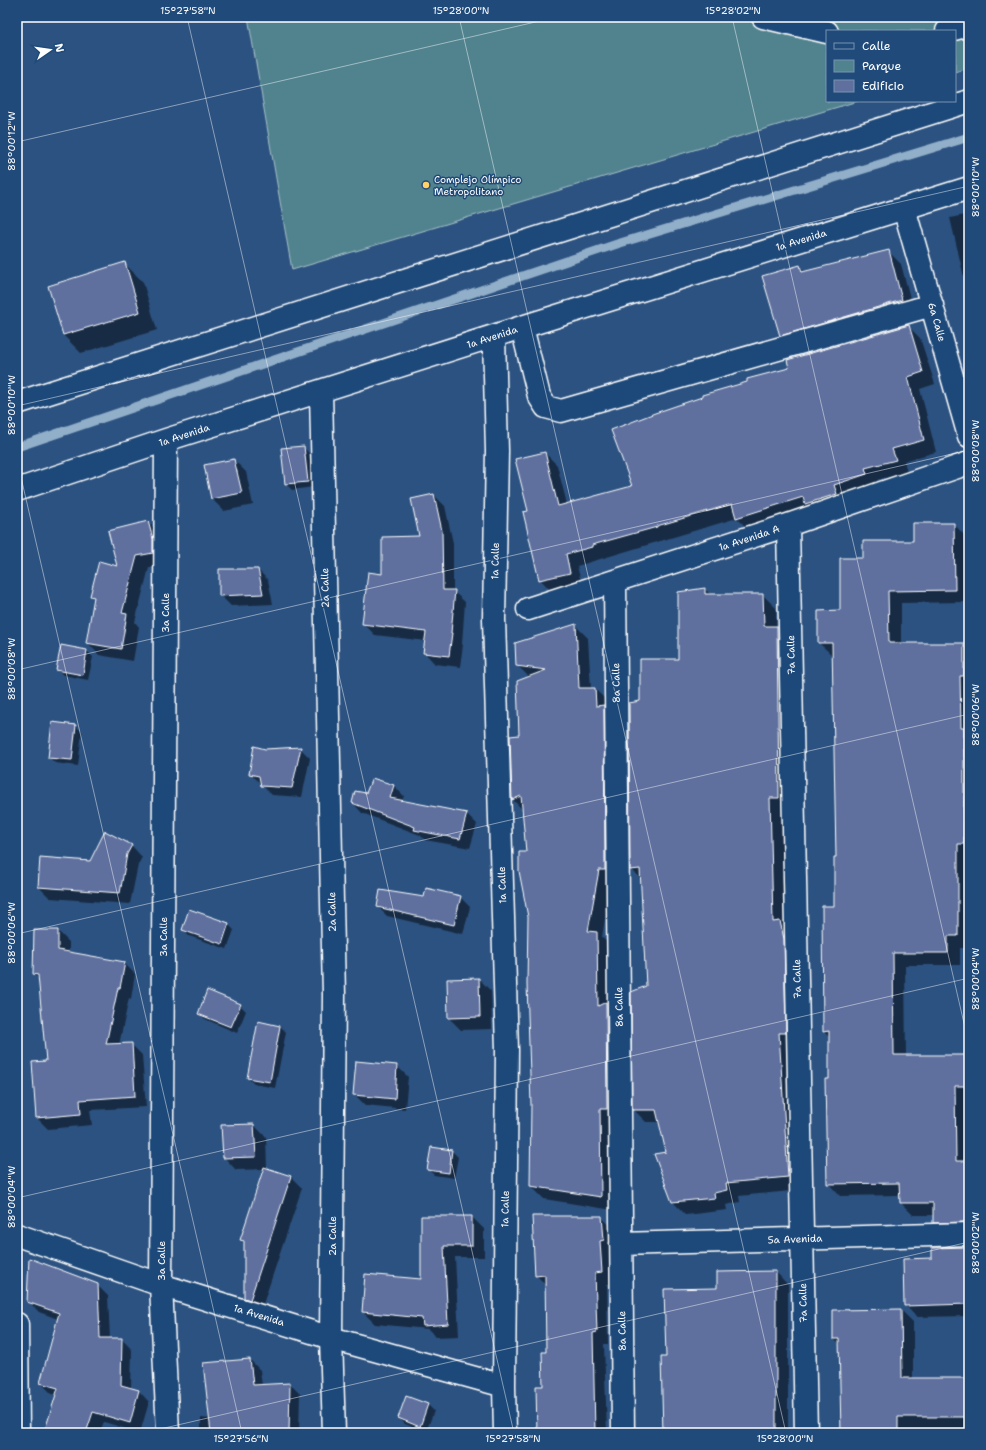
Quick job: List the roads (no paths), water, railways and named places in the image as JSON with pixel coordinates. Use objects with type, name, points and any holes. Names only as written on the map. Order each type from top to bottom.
[{"type":"street","points":[[763,17],[826,32]]},
{"type":"street","points":[[951,30],[969,25]]},
{"type":"street","points":[[17,403],[969,101]]},
{"type":"street","name":"1a Avenida","points":[[17,490],[166,440],[522,327],[969,188]]},
{"type":"street","name":"6a Calle","points":[[904,208],[969,436]]},
{"type":"street","points":[[522,327],[539,396],[546,407],[561,411],[932,305]]},
{"type":"street","name":"1a Calle","points":[[494,337],[497,451],[494,619],[507,1050],[504,1386],[505,1433]]},
{"type":"street","name":"2a Calle","points":[[321,391],[334,995],[331,1338],[334,1433]]},
{"type":"street","name":"3a Calle","points":[[166,440],[161,1285],[168,1433]]},
{"type":"street","name":"1a Avenida A","points":[[528,610],[788,525],[969,463]]},
{"type":"street","name":"7a Calle","points":[[788,525],[806,1433]]},
{"type":"street","name":"8a Calle","points":[[615,582],[623,1433]]},
{"type":"street","name":"5a Avenida","points":[[621,1244],[969,1234]]},
{"type":"street","name":"1a Avenida","points":[[17,1235],[161,1285],[331,1338],[504,1386]]},
{"type":"street","points":[[17,1324],[18,1433]]},
{"type":"waterway","points":[[17,447],[617,244],[969,137]]},
{"type":"place","name":"Complejo Olímpico Metropolitano","points":[[426,185]]}]
